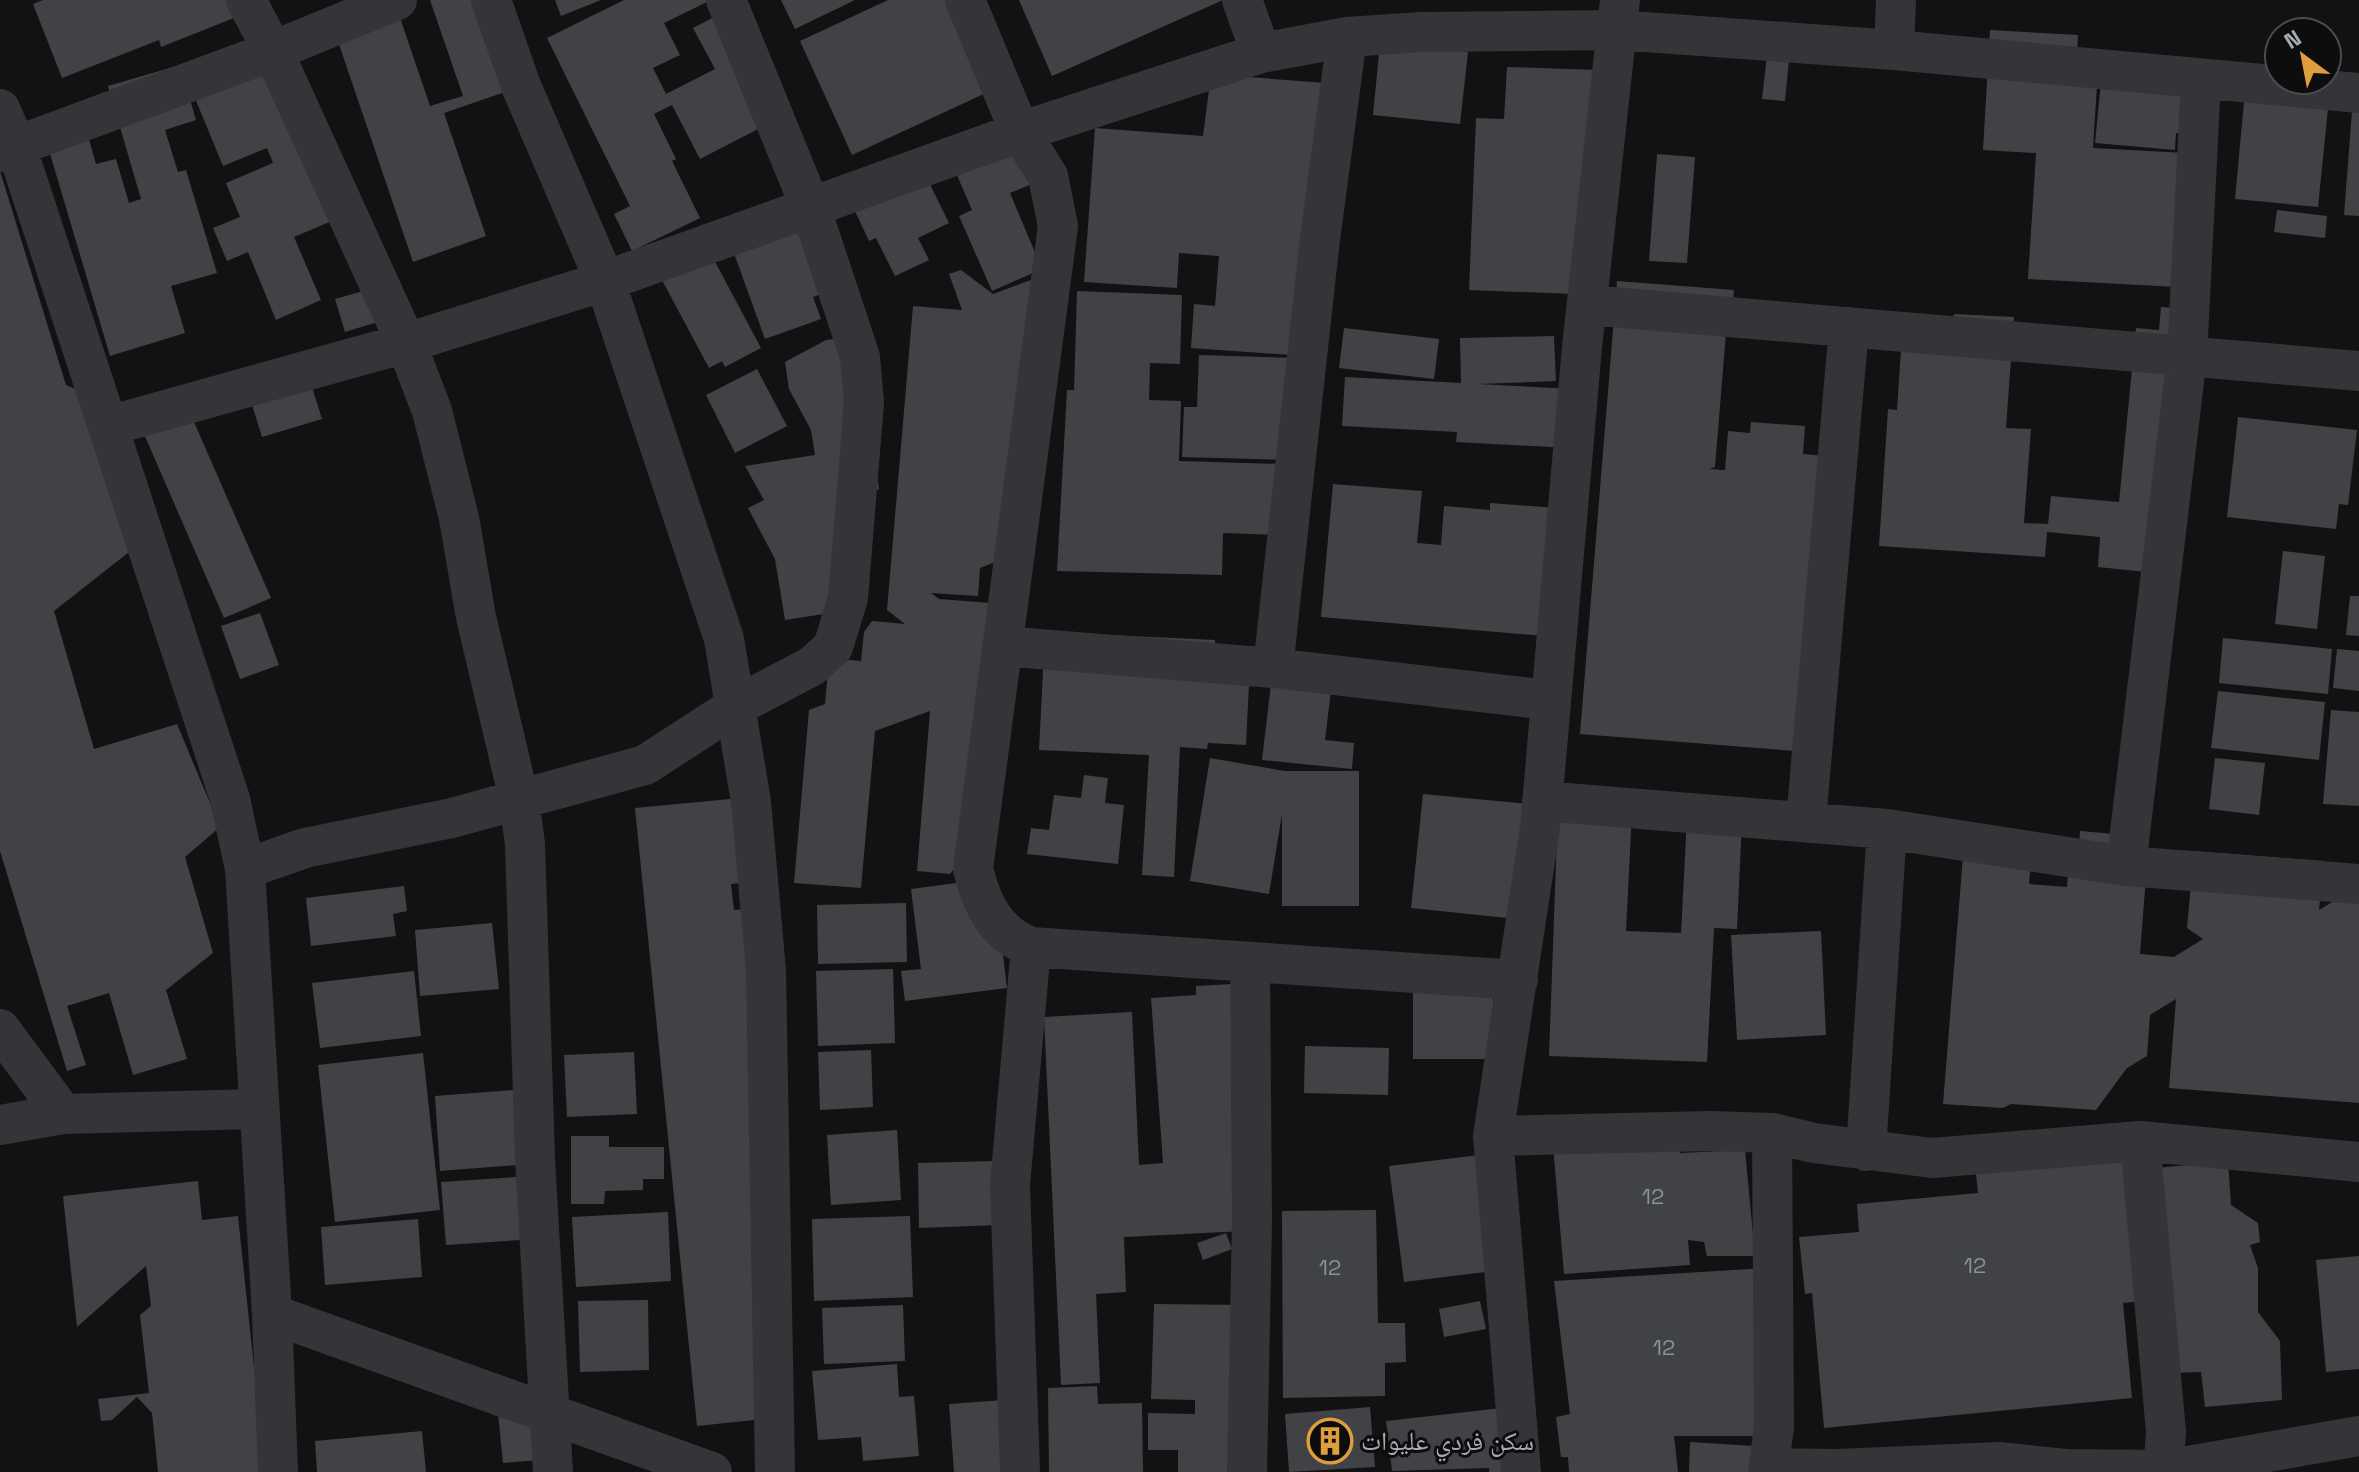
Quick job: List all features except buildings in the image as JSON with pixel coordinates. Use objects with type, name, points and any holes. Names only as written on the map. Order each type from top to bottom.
[{"type":"street","points":[[246,0],[273,51],[406,343],[432,411],[459,518],[476,617],[519,799],[525,844],[535,1159],[553,1472]]},
{"type":"street","points":[[8,149],[273,51],[397,0]]},
{"type":"street","points":[[491,0],[521,86],[605,281],[724,639],[751,802],[766,971],[775,1472]]},
{"type":"street","points":[[245,869],[305,848],[452,818],[645,765],[736,706],[812,666],[833,647],[848,598],[864,402],[860,357],[810,206],[726,0]]},
{"type":"street","points":[[965,0],[1020,132],[1048,176],[1058,226],[973,869],[981,899],[994,921],[1011,939],[1031,947],[1518,980]]},
{"type":"street","points":[[1242,0],[1261,53]]},
{"type":"street","points":[[1894,50],[1896,0]]},
{"type":"street","points":[[1521,1472],[1493,1136],[1542,801],[1549,700],[1619,15]]},
{"type":"street","points":[[108,426],[406,343],[605,281],[1020,132],[1261,53],[1347,37],[1418,16],[1619,15],[1894,50],[2201,81],[2359,93]]},
{"type":"street","points":[[1273,668],[1319,247],[1347,37]]},
{"type":"street","points":[[2126,866],[2187,356],[2201,81]]},
{"type":"street","points":[[0,109],[8,149],[108,426],[230,799],[245,869],[272,1314],[278,1472]]},
{"type":"street","points":[[1588,305],[2359,371]]},
{"type":"street","points":[[1806,821],[1849,327]]},
{"type":"street","points":[[1002,646],[1273,668],[1549,700]]},
{"type":"street","points":[[1542,801],[1887,829],[2126,866],[2359,884]]},
{"type":"street","points":[[1866,1151],[1887,829]]},
{"type":"street","points":[[1020,1472],[1010,1185],[1031,947]]},
{"type":"street","points":[[1247,1472],[1252,1221],[1250,962]]},
{"type":"street","points":[[0,1029],[63,1114]]},
{"type":"street","points":[[0,1125],[63,1114],[259,1109]]},
{"type":"street","points":[[1493,1136],[1711,1131],[1772,1133],[1866,1151],[1932,1158],[2140,1141],[2359,1162]]},
{"type":"street","points":[[1772,1133],[1774,1427],[1768,1470],[1999,1462],[2065,1469],[2164,1471],[2353,1448]]},
{"type":"street","points":[[2140,1141],[2166,1432],[2164,1471]]},
{"type":"street","points":[[272,1314],[712,1472]]},
{"type":"place","name":"سكن فردي عليوات","points":[[1330,1441]]}]
